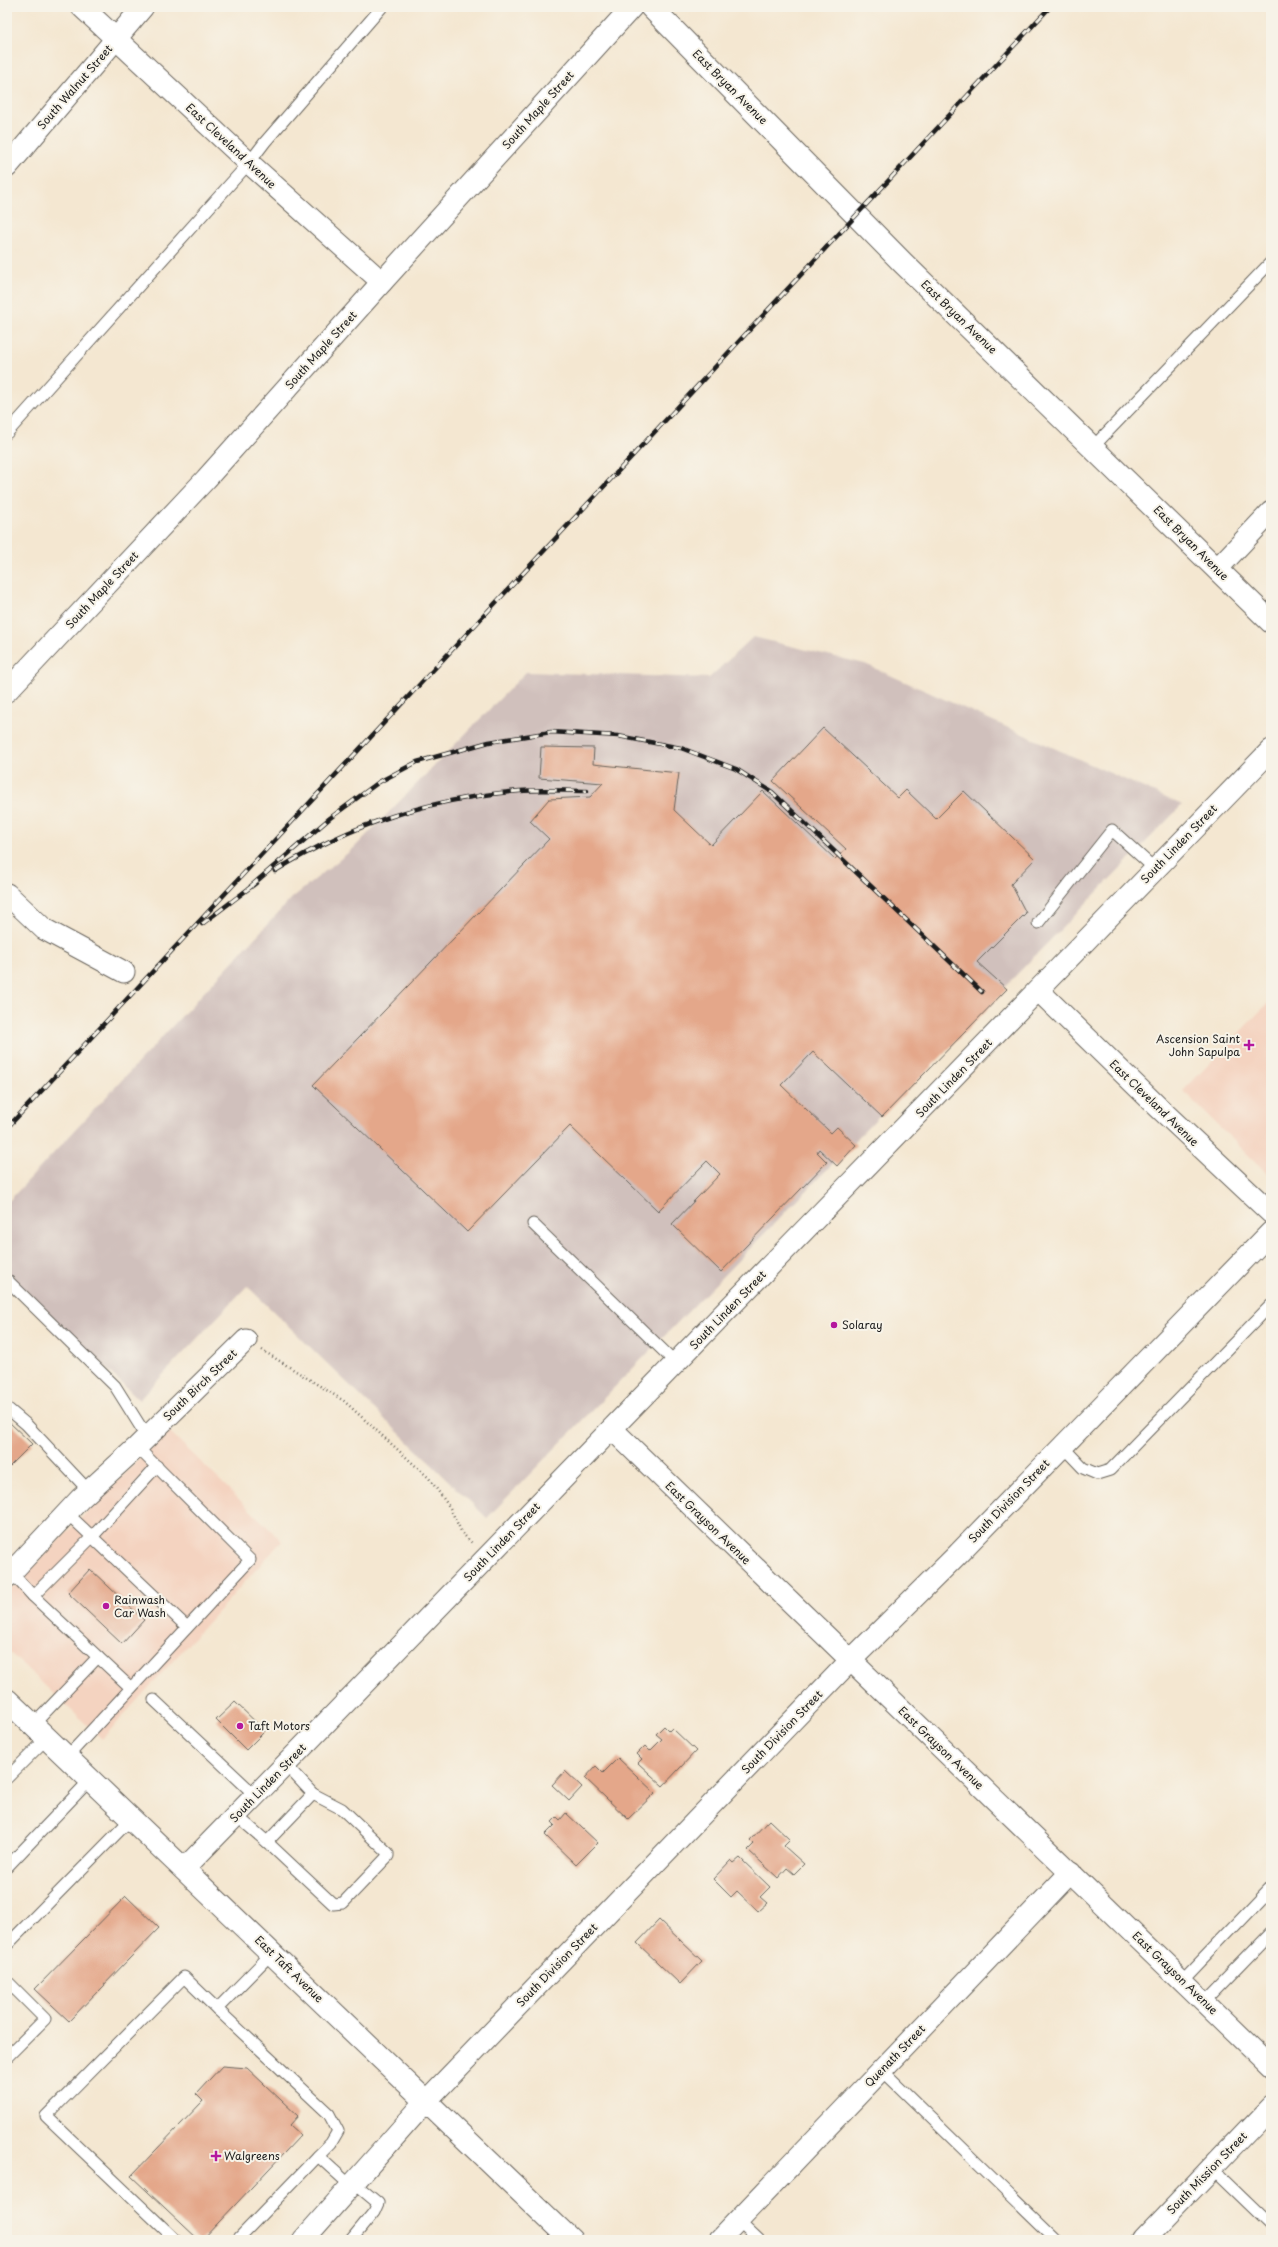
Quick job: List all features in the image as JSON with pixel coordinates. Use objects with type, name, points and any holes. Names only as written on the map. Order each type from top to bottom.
[{"type":"main road","name":"East Bryan Avenue","points":[[651,7],[904,263],[1271,622]]},
{"type":"main road","name":"East Taft Avenue","points":[[7,1700],[427,2100],[571,2240]]},
{"type":"main road","name":"South Mission Street","points":[[1143,2240],[1271,2106]]},
{"type":"street","name":"East Cleveland Avenue","points":[[82,7],[249,163],[382,282]]},
{"type":"street","name":"South Walnut Street","points":[[7,167],[144,7]]},
{"type":"street","name":"South Maple Street","points":[[7,691],[206,479],[382,282],[632,7]]},
{"type":"street","points":[[1217,569],[1271,512]]},
{"type":"street","name":"South Linden Street","points":[[184,1869],[1271,750]]},
{"type":"street","points":[[7,894],[44,929],[124,972]]},
{"type":"street","name":"East Cleveland Avenue","points":[[1039,990],[1157,1106],[1271,1213]]},
{"type":"street","name":"South Division Street","points":[[303,2240],[427,2100],[850,1661],[1271,1232]]},
{"type":"street","name":"South Birch Street","points":[[9,1574],[89,1491],[142,1442],[246,1340]]},
{"type":"street","name":"East Grayson Avenue","points":[[612,1429],[850,1661],[1183,1980],[1271,2067]]},
{"type":"street","name":"Quenath Street","points":[[719,2240],[1071,1872]]},
{"type":"lane","points":[[7,433],[249,163],[265,142],[382,7]]},
{"type":"lane","points":[[1093,447],[1271,262]]},
{"type":"lane","points":[[1038,923],[1112,830],[1155,869]]},
{"type":"lane","points":[[533,1224],[676,1363]]},
{"type":"lane","points":[[7,1280],[115,1386],[142,1442],[157,1466],[250,1560],[67,1757]]},
{"type":"lane","points":[[1062,1446],[1083,1468],[1097,1474],[1110,1470],[1271,1305]]},
{"type":"lane","points":[[7,1408],[26,1424],[89,1491]]},
{"type":"lane","points":[[34,1596],[92,1537],[157,1466]]},
{"type":"lane","points":[[67,1513],[188,1627]]},
{"type":"lane","points":[[9,1574],[131,1688]]},
{"type":"lane","points":[[7,1778],[40,1732],[98,1657]]},
{"type":"lane","points":[[154,1700],[256,1796]]},
{"type":"lane","points":[[237,1816],[333,1904],[343,1903],[388,1856],[388,1853],[342,1808],[313,1794],[286,1765]]},
{"type":"lane","points":[[7,1867],[90,1780]]},
{"type":"lane","points":[[266,1842],[313,1794]]},
{"type":"lane","points":[[7,1945],[131,1819]]},
{"type":"lane","points":[[1183,1980],[1271,1888]]},
{"type":"lane","points":[[1204,2001],[1271,1932]]},
{"type":"lane","points":[[217,2009],[272,1953]]},
{"type":"lane","points":[[176,2240],[46,2116],[184,1977],[329,2114],[338,2131],[331,2143],[237,2240]]},
{"type":"lane","points":[[7,2057],[46,2019],[9,1986]]},
{"type":"lane","points":[[882,2070],[1057,2240]]},
{"type":"lane","points":[[318,2156],[352,2185],[378,2204],[374,2212],[351,2240]]},
{"type":"lane","points":[[1212,2168],[1271,2225]]},
{"type":"lane","points":[[738,2220],[759,2240]]},
{"type":"path","name":"South Birch Street","points":[[246,1340],[344,1401],[429,1478],[450,1508],[462,1533],[487,1557]]},
{"type":"shaded area","points":[[753,637],[865,664],[1182,805],[487,1518],[247,1286],[139,1400],[7,1274],[7,1203],[292,898],[354,848],[526,672],[709,678]]},
{"type":"shaded area","name":"Ascension Saint John Sapulpa","points":[[1271,1000],[1271,1177],[1183,1091]]},
{"type":"shaded area","points":[[168,1430],[282,1541],[102,1739],[7,1650],[7,1593]]},
{"type":"building","points":[[823,728],[898,798],[906,790],[936,819],[964,791],[1035,859],[1011,884],[1026,913],[977,962],[1007,989],[882,1117],[813,1052],[781,1085],[831,1133],[837,1127],[856,1145],[837,1166],[819,1149],[817,1152],[827,1162],[721,1272],[672,1224],[720,1174],[707,1161],[658,1211],[570,1126],[467,1232],[313,1085],[549,839],[530,821],[549,799],[590,797],[603,783],[539,778],[541,747],[594,748],[593,764],[679,773],[674,810],[711,845],[763,791],[835,859],[846,849],[773,781]]},
{"type":"building","points":[[7,1420],[32,1444],[7,1469]]},
{"type":"building","name":"Rainwash Car Wash","points":[[90,1569],[144,1620],[122,1644],[68,1593]]},
{"type":"building","name":"Taft Motors","points":[[235,1702],[265,1731],[246,1750],[216,1720]]},
{"type":"building","points":[[664,1726],[669,1731],[672,1728],[696,1751],[663,1786],[638,1763],[642,1759],[637,1754],[645,1746],[650,1751],[662,1739],[656,1734]]},
{"type":"building","points":[[618,1758],[655,1793],[628,1819],[585,1778],[596,1766],[603,1773]]},
{"type":"building","points":[[565,1771],[582,1787],[569,1801],[552,1785]]},
{"type":"building","points":[[566,1813],[598,1843],[576,1865],[545,1835],[555,1825],[552,1822],[557,1817],[560,1820]]},
{"type":"building","points":[[769,1820],[790,1840],[784,1846],[804,1864],[794,1874],[787,1868],[778,1878],[748,1850],[754,1844],[750,1840]]},
{"type":"building","points":[[740,1858],[770,1887],[760,1897],[767,1903],[758,1911],[737,1891],[731,1897],[713,1879],[731,1860],[734,1863]]},
{"type":"building","points":[[126,1896],[159,1928],[69,2021],[35,1989]]},
{"type":"building","points":[[659,1920],[702,1961],[680,1984],[637,1943]]},
{"type":"building","name":"Walgreens","points":[[222,2066],[247,2068],[298,2116],[290,2125],[301,2135],[202,2240],[199,2240],[131,2176],[203,2101],[196,2094]]},
{"type":"railway","points":[[7,1128],[1050,7]]},
{"type":"railway","points":[[251,886],[330,818],[379,782],[417,762],[489,742],[551,732],[618,736],[681,748],[736,769],[772,792],[982,992]]},
{"type":"railway","points":[[275,871],[333,839],[393,816],[423,807],[454,800],[520,791],[587,791]]},
{"type":"railway","points":[[202,924],[256,883]]},
{"type":"place","name":"Ascension Saint John Sapulpa","points":[[1249,1045]]},
{"type":"place","name":"Solaray","points":[[834,1325]]},
{"type":"place","name":"Rainwash Car Wash","points":[[106,1606]]},
{"type":"place","name":"Taft Motors","points":[[240,1726]]},
{"type":"place","name":"Walgreens","points":[[216,2156]]}]
